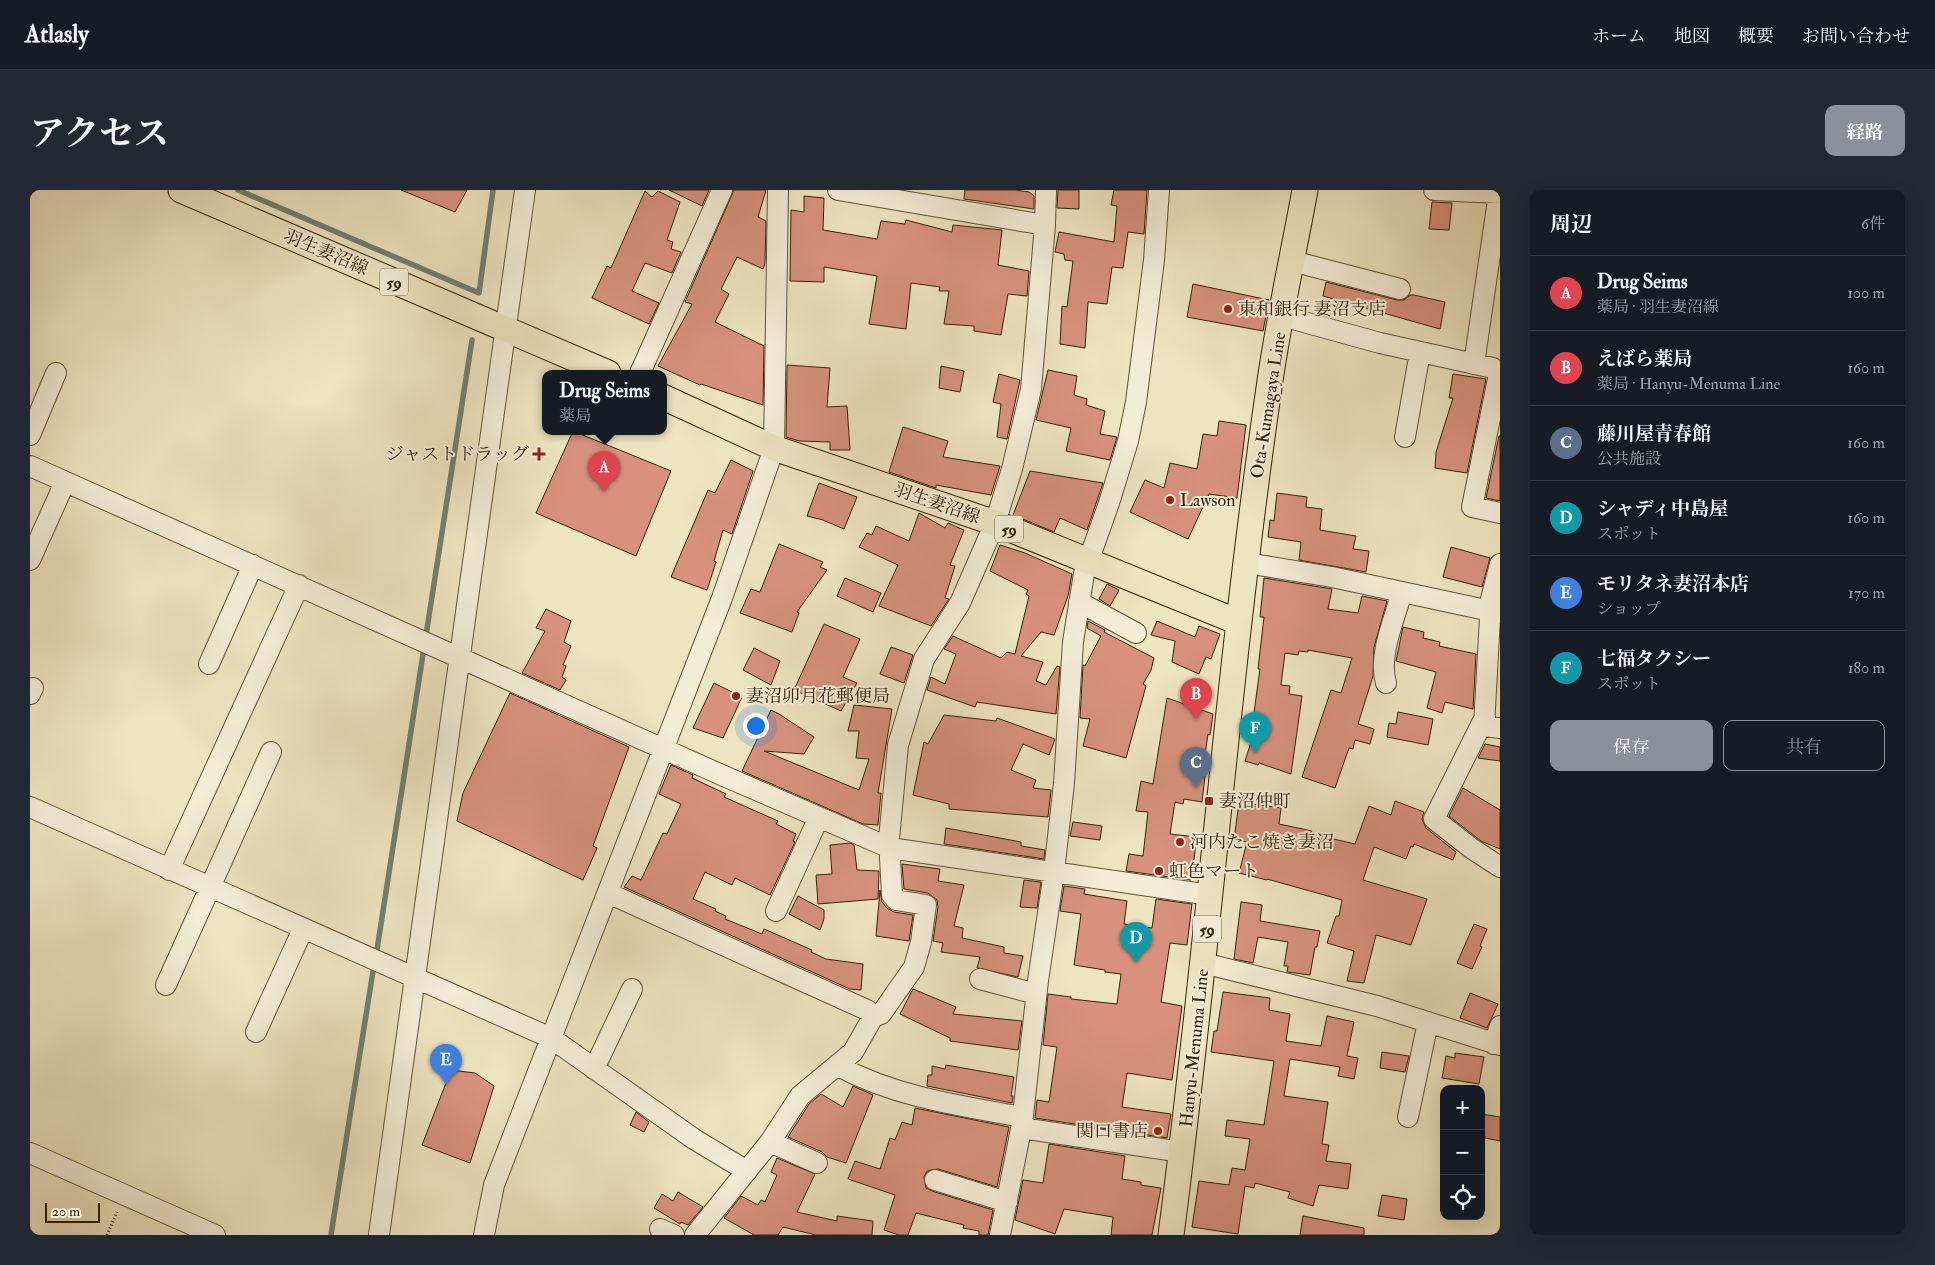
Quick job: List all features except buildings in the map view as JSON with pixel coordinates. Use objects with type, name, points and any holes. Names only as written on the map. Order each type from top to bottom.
[{"type":"main road","name":"羽生妻沼線","points":[[181,190],[601,370]]},
{"type":"main road","name":"Ota-Kumagaya Line","points":[[1238,622],[1269,386],[1305,190]]},
{"type":"main road","name":"羽生妻沼線","points":[[667,399],[774,448],[995,523],[1238,622]]},
{"type":"main road","name":"Hanyu-Menuma Line","points":[[1171,1235],[1203,963],[1238,622]]},
{"type":"street","points":[[379,1235],[524,190]]},
{"type":"street","points":[[641,370],[722,190]]},
{"type":"street","points":[[484,1235],[494,1185],[722,598],[774,448],[778,190]]},
{"type":"street","points":[[838,190],[1045,225]]},
{"type":"street","points":[[695,1235],[770,1142],[800,1096],[853,1052],[872,1017],[882,1014],[914,968],[921,942],[926,905],[896,900],[892,895],[889,838],[898,745],[924,659],[960,603],[995,523],[1012,469],[1031,389],[1045,225],[1046,190]]},
{"type":"street","points":[[1000,1235],[1022,1124],[1036,994],[1054,872],[1064,783],[1073,642],[1079,602],[1086,560],[1093,548],[1109,503],[1128,441],[1136,402],[1154,260],[1159,190]]},
{"type":"street","points":[[1434,190],[1500,193],[1474,364]]},
{"type":"street","points":[[1292,261],[1400,289]]},
{"type":"street","points":[[1282,316],[1380,343],[1494,368],[1499,374],[1472,507],[1500,513]]},
{"type":"street","points":[[1405,437],[1420,352]]},
{"type":"street","points":[[30,435],[56,373]]},
{"type":"street","points":[[30,466],[890,848],[1210,895]]},
{"type":"street","points":[[30,560],[65,482]]},
{"type":"street","points":[[1246,563],[1323,575],[1496,612]]},
{"type":"street","points":[[1500,564],[1491,599],[1496,612],[1492,723],[1434,819],[1471,848],[1500,867]]},
{"type":"street","points":[[209,664],[252,565]]},
{"type":"street","points":[[169,870],[299,585]]},
{"type":"street","points":[[1386,683],[1383,672],[1384,657],[1402,592]]},
{"type":"street","points":[[1079,602],[1136,633]]},
{"type":"street","points":[[166,985],[271,752]]},
{"type":"street","points":[[30,808],[551,1038],[694,1139],[747,1171]]},
{"type":"street","points":[[776,911],[818,817]]},
{"type":"street","points":[[608,893],[866,1010],[872,1017]]},
{"type":"street","points":[[256,1032],[303,929]]},
{"type":"street","points":[[1203,963],[1377,1006],[1428,1022],[1498,1038]]},
{"type":"street","points":[[980,980],[1036,994]]},
{"type":"street","points":[[594,1069],[632,990]]},
{"type":"street","points":[[1408,1116],[1428,1022]]},
{"type":"street","points":[[838,1066],[869,1081],[912,1096],[1017,1116],[1028,1129],[1182,1152]]},
{"type":"street","points":[[770,1142],[816,1163]]},
{"type":"street","points":[[30,1153],[215,1235]]},
{"type":"street","points":[[935,1180],[1006,1202]]},
{"type":"path","points":[[107,1235],[125,1195]]},
{"type":"waterway","points":[[238,190],[479,293],[493,190]]},
{"type":"waterway","points":[[376,956],[472,340]]},
{"type":"waterway","points":[[331,1235],[374,965]]},
{"type":"place","name":"東和銀行 妻沼支店","points":[[1228,309]]},
{"type":"place","name":"ジャストドラッグ","points":[[539,454]]},
{"type":"place","name":"Drug Seims","points":[[604,492]]},
{"type":"place","name":"Lawson","points":[[1170,500]]},
{"type":"place","name":"妻沼卯月花郵便局","points":[[736,696]]},
{"type":"place","name":"えばら薬局","points":[[1196,719]]},
{"type":"place","name":"七福タクシー","points":[[1255,753]]},
{"type":"place","name":"藤川屋青春館","points":[[1196,788]]},
{"type":"place","name":"妻沼仲町","points":[[1209,801]]},
{"type":"place","name":"河内たこ焼き妻沼","points":[[1180,842]]},
{"type":"place","name":"虹色マート","points":[[1159,871]]},
{"type":"place","name":"シャディ中島屋","points":[[1136,963]]},
{"type":"place","name":"モリタネ妻沼本店","points":[[446,1085]]},
{"type":"place","name":"関口書店","points":[[1158,1131]]}]
